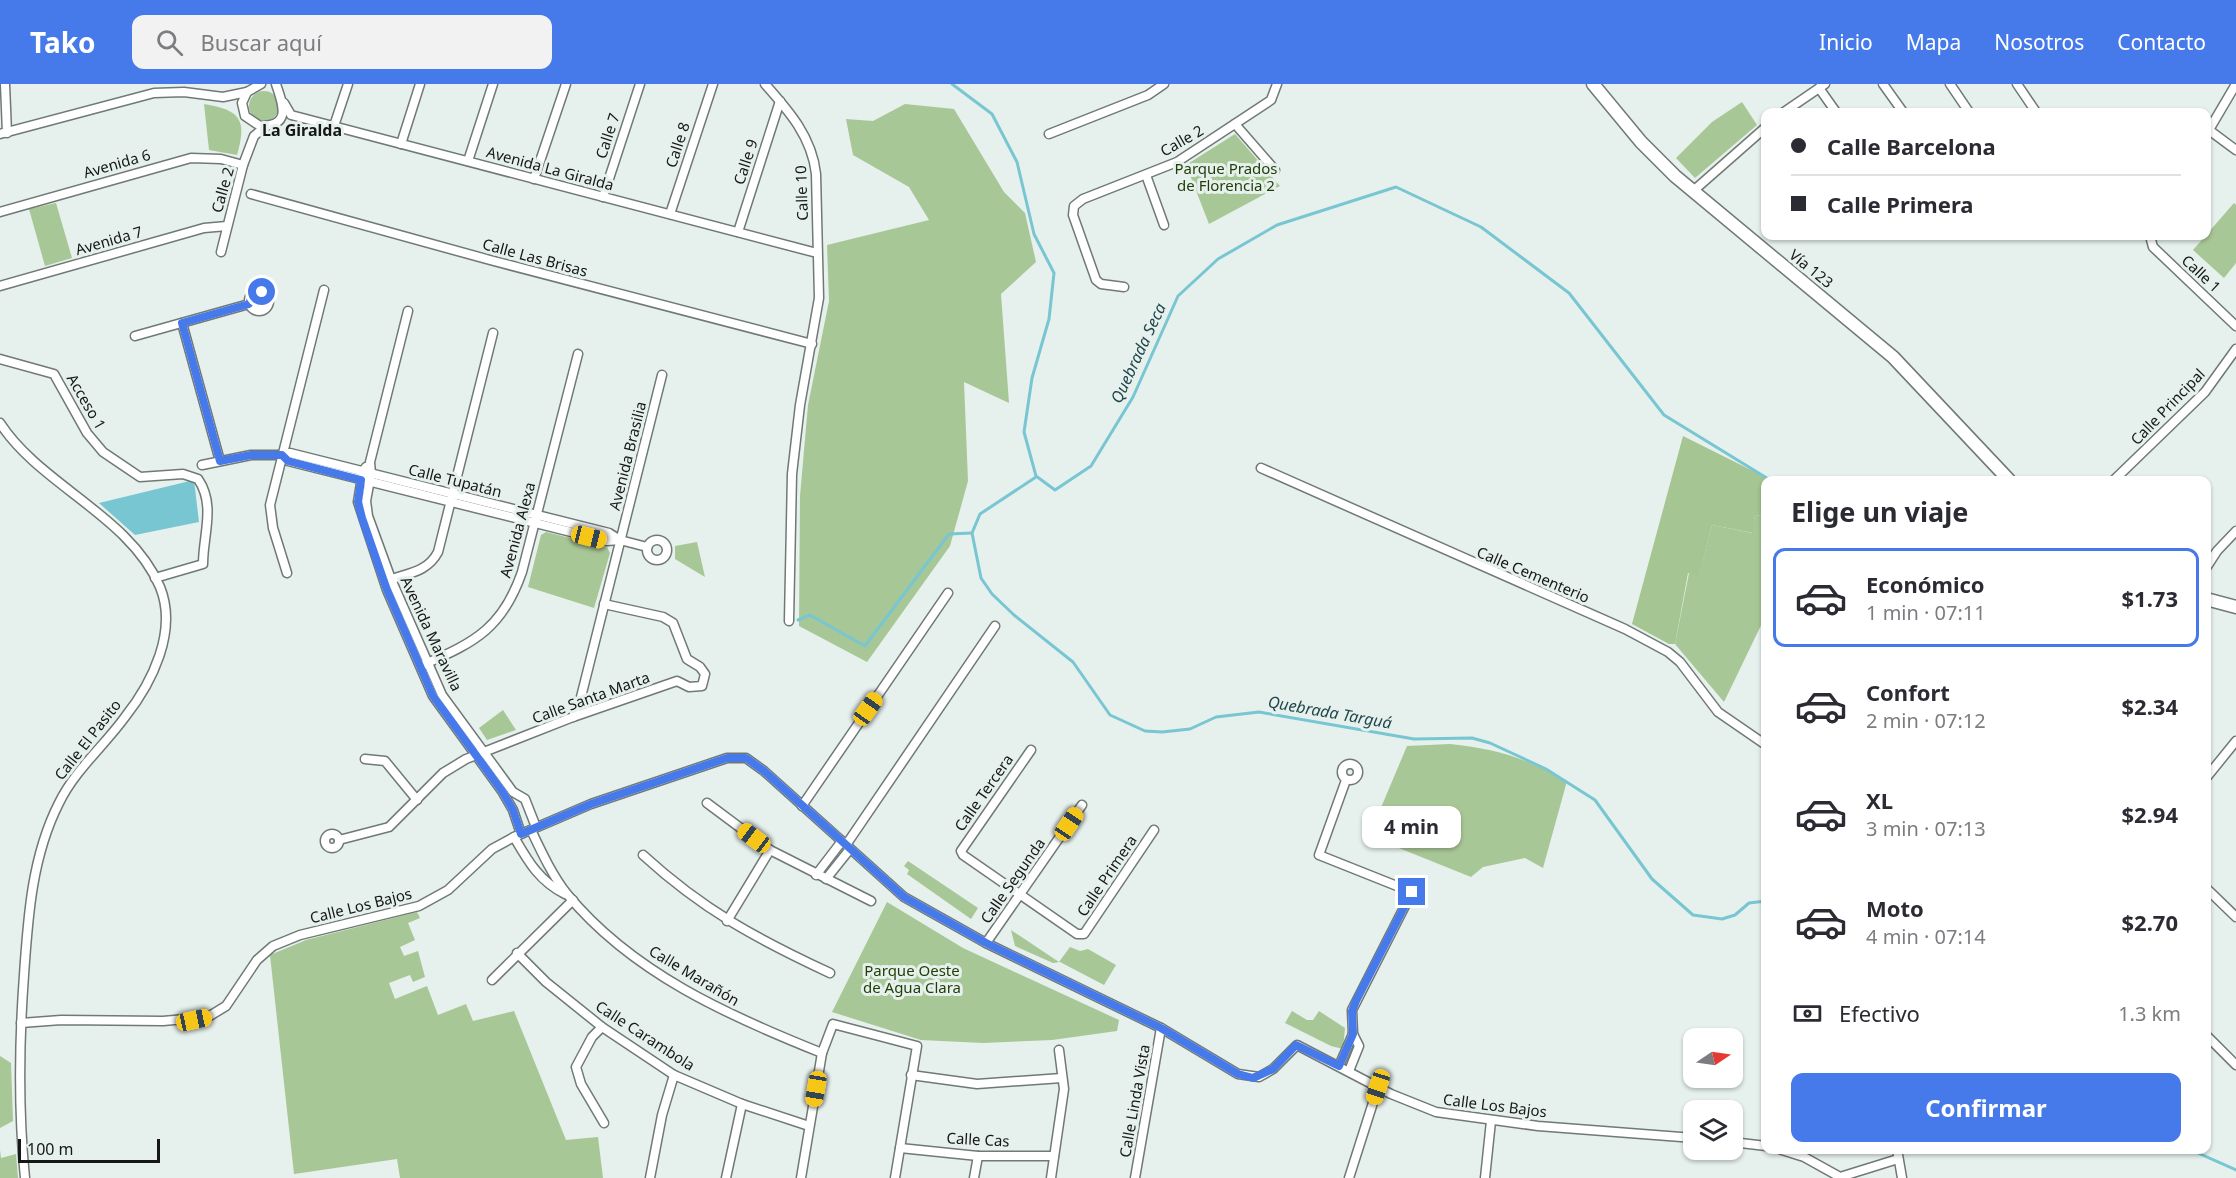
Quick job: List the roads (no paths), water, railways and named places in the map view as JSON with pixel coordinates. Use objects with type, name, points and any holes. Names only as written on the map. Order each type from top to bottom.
[{"type":"main road","name":"Vía 123","points":[[1593,84],[1641,142],[1692,192],[1893,357],[2005,476]]},
{"type":"main road","points":[[2211,600],[2236,607]]},
{"type":"street","points":[[5,84],[3,134],[154,93],[184,92],[223,97],[247,92],[259,85],[277,88],[291,115],[266,126],[254,136],[242,109],[247,92]]},
{"type":"street","points":[[334,126],[348,84]]},
{"type":"street","points":[[401,144],[420,84]]},
{"type":"street","points":[[468,161],[493,84]]},
{"type":"street","points":[[534,179],[566,84]]},
{"type":"street","name":"Calle 7","points":[[603,197],[640,84]]},
{"type":"street","name":"Calle 8","points":[[670,214],[713,84]]},
{"type":"street","name":"Calle 10","points":[[765,84],[805,134],[814,159],[817,253]]},
{"type":"street","points":[[1049,134],[1148,95],[1164,84]]},
{"type":"street","name":"Calle 2","points":[[1124,287],[1101,284],[1096,280],[1074,215],[1074,206],[1083,199],[1177,162],[1271,100],[1277,84]]},
{"type":"street","points":[[1883,84],[1899,108]]},
{"type":"street","points":[[1950,84],[1966,108]]},
{"type":"street","points":[[2017,84],[2033,108]]},
{"type":"street","points":[[2211,128],[2236,84]]},
{"type":"street","points":[[1790,108],[1822,86],[1834,108]]},
{"type":"street","points":[[223,97],[242,109]]},
{"type":"street","name":"Calle 9","points":[[738,232],[780,100]]},
{"type":"street","points":[[278,120],[284,103]]},
{"type":"street","name":"Avenida La Giralda","points":[[291,115],[817,253]]},
{"type":"street","points":[[249,122],[266,126]]},
{"type":"street","points":[[1235,124],[1275,170]]},
{"type":"street","points":[[1692,192],[1761,131]]},
{"type":"street","points":[[2211,135],[2236,150]]},
{"type":"street","name":"Calle 2","points":[[221,252],[243,165],[254,136]]},
{"type":"street","name":"Avenida 6","points":[[0,212],[191,158],[222,159],[243,165]]},
{"type":"street","points":[[1146,175],[1164,225]]},
{"type":"street","name":"Calle Las Brisas","points":[[251,194],[490,260],[812,344]]},
{"type":"street","name":"Avenida 7","points":[[0,286],[204,228],[227,226]]},
{"type":"street","name":"Calle 1","points":[[2151,240],[2153,247],[2236,326]]},
{"type":"street","points":[[789,621],[792,474],[800,405],[819,298],[817,253]]},
{"type":"street","points":[[287,573],[271,516],[273,490],[324,290]]},
{"type":"street","points":[[135,336],[249,304]]},
{"type":"street","name":"Avenida Maravilla","points":[[408,312],[366,477],[366,501],[369,516],[387,580],[424,665],[433,696],[513,792],[525,799],[533,828]]},
{"type":"street","points":[[182,323],[220,461]]},
{"type":"street","points":[[387,580],[425,569],[433,562],[452,499],[493,333]]},
{"type":"street","name":"Calle Principal","points":[[2118,476],[2205,392],[2236,349]]},
{"type":"street","name":"Avenida Alexa","points":[[424,665],[481,637],[503,614],[514,596],[578,354]]},
{"type":"street","name":"Acceso 1","points":[[0,359],[54,374],[94,444],[140,477],[183,474],[198,478],[205,494],[208,512],[203,564],[155,578]]},
{"type":"street","name":"Avenida Brasilia","points":[[573,717],[581,697],[662,375]]},
{"type":"street","name":"Calle El Pasito","points":[[0,423],[20,448],[125,538],[139,553],[155,578],[167,612],[165,637],[159,653],[126,716],[68,786],[51,819],[39,853],[27,921],[21,1023],[19,1087],[26,1178]]},
{"type":"street","name":"Calle Tupatán","points":[[202,465],[251,455],[290,453],[366,477],[535,519],[609,533],[620,540],[648,547]]},
{"type":"street","name":"Calle Cementerio","points":[[1261,468],[1625,629],[1668,652],[1680,662],[1718,712],[1761,742]]},
{"type":"street","points":[[2211,560],[2236,531]]},
{"type":"street","points":[[802,806],[948,593]]},
{"type":"street","name":"Calle Santa Marta","points":[[339,840],[389,827],[443,772],[480,753],[573,717],[677,681],[694,688],[705,682],[703,670],[687,659],[673,623],[663,618],[604,604]]},
{"type":"street","points":[[826,879],[846,845],[995,626]]},
{"type":"street","points":[[2211,772],[2236,741]]},
{"type":"street","name":"Calle Tercera","points":[[1020,896],[963,855],[962,851],[1031,750]]},
{"type":"street","name":"Avenida Maravilla","points":[[480,753],[513,810],[517,835]]},
{"type":"street","name":"Calle Los Bajos","points":[[21,1023],[61,1020],[163,1021],[208,1017],[226,1006],[257,960],[273,946],[300,935],[419,906],[448,890],[492,849],[517,835],[646,784],[735,757],[754,763],[904,897],[986,943],[1161,1028],[1245,1077],[1259,1077],[1267,1074],[1296,1045],[1378,1087],[1436,1112],[1491,1120],[1683,1137]]},
{"type":"street","points":[[365,759],[385,761],[417,800]]},
{"type":"street","points":[[1346,780],[1319,855],[1412,892],[1352,1011],[1353,1034],[1359,1047],[1349,1071]]},
{"type":"street","points":[[707,803],[770,850],[871,901]]},
{"type":"street","name":"Calle Segunda","points":[[986,943],[1082,806]]},
{"type":"street","name":"Calle Marañón","points":[[533,828],[571,898]]},
{"type":"street","name":"Calle Primera","points":[[1020,896],[1080,935],[1084,934],[1154,830]]},
{"type":"street","name":"Calle Marañón","points":[[517,835],[532,868],[545,881],[571,898],[603,930],[641,961],[672,982],[752,1026],[822,1053]]},
{"type":"street","points":[[816,875],[846,845]]},
{"type":"street","points":[[727,921],[770,850]]},
{"type":"street","points":[[643,855],[677,887],[727,921],[762,942],[830,973]]},
{"type":"street","points":[[2211,893],[2236,917]]},
{"type":"street","points":[[492,980],[571,898]]},
{"type":"street","name":"Calle Carambola","points":[[517,953],[546,982],[602,1027],[674,1075],[742,1104],[809,1126]]},
{"type":"street","points":[[801,1178],[822,1053],[833,1024],[917,1046],[895,1178]]},
{"type":"street","points":[[602,1027],[592,1036],[576,1067],[580,1084],[604,1123]]},
{"type":"street","name":"Calle Linda Vista","points":[[1135,1178],[1161,1028]]},
{"type":"street","points":[[1339,1066],[1353,1034]]},
{"type":"street","points":[[2211,1040],[2236,1065]]},
{"type":"street","points":[[1051,1178],[1064,1089],[1059,1050]]},
{"type":"street","points":[[650,1178],[662,1115],[674,1075]]},
{"type":"street","points":[[911,1075],[977,1084],[1062,1078]]},
{"type":"street","points":[[1348,1178],[1378,1087]]},
{"type":"street","points":[[726,1178],[742,1104]]},
{"type":"street","points":[[1485,1178],[1491,1120]]},
{"type":"street","points":[[1743,1143],[1761,1145]]},
{"type":"street","name":"Calle Cas","points":[[900,1148],[978,1156],[1054,1156]]},
{"type":"street","points":[[1795,1154],[1840,1177],[1898,1159]]},
{"type":"street","points":[[1898,1154],[1902,1178]]},
{"type":"street","points":[[974,1178],[978,1156]]},
{"type":"water","points":[[194,480],[199,522],[135,535],[99,503]]},
{"type":"waterway","name":"Quebrada Seca","points":[[952,84],[992,114],[1017,162],[1034,234],[1054,273],[1049,319],[1032,378],[1024,432],[1036,476],[1055,490],[1091,466],[1133,397],[1178,296],[1218,259],[1277,225],[1396,187],[1481,227],[1569,293],[1664,415],[1763,476]]},
{"type":"waterway","name":"Quebrada Targuá","points":[[1036,477],[980,514],[972,533],[981,578],[992,594],[1014,615],[1073,662],[1110,715],[1145,731],[1162,732],[1190,729],[1216,717],[1259,712],[1414,739],[1472,738],[1490,743],[1546,769],[1595,800],[1652,879],[1693,915],[1722,919],[1735,915],[1749,903],[1761,902]]},
{"type":"waterway","points":[[798,620],[810,615],[865,646],[949,534],[972,533]]},
{"type":"waterway","name":"Quebrada Targuá","points":[[2200,1154],[2236,1170]]},
{"type":"district","name":"La Giralda","points":[[302,130]]},
{"type":"park label","name":"Parque Prados de Florencia 2","points":[[1226,178]]},
{"type":"park label","name":"Parque Oeste de Agua Clara","points":[[912,980]]}]
